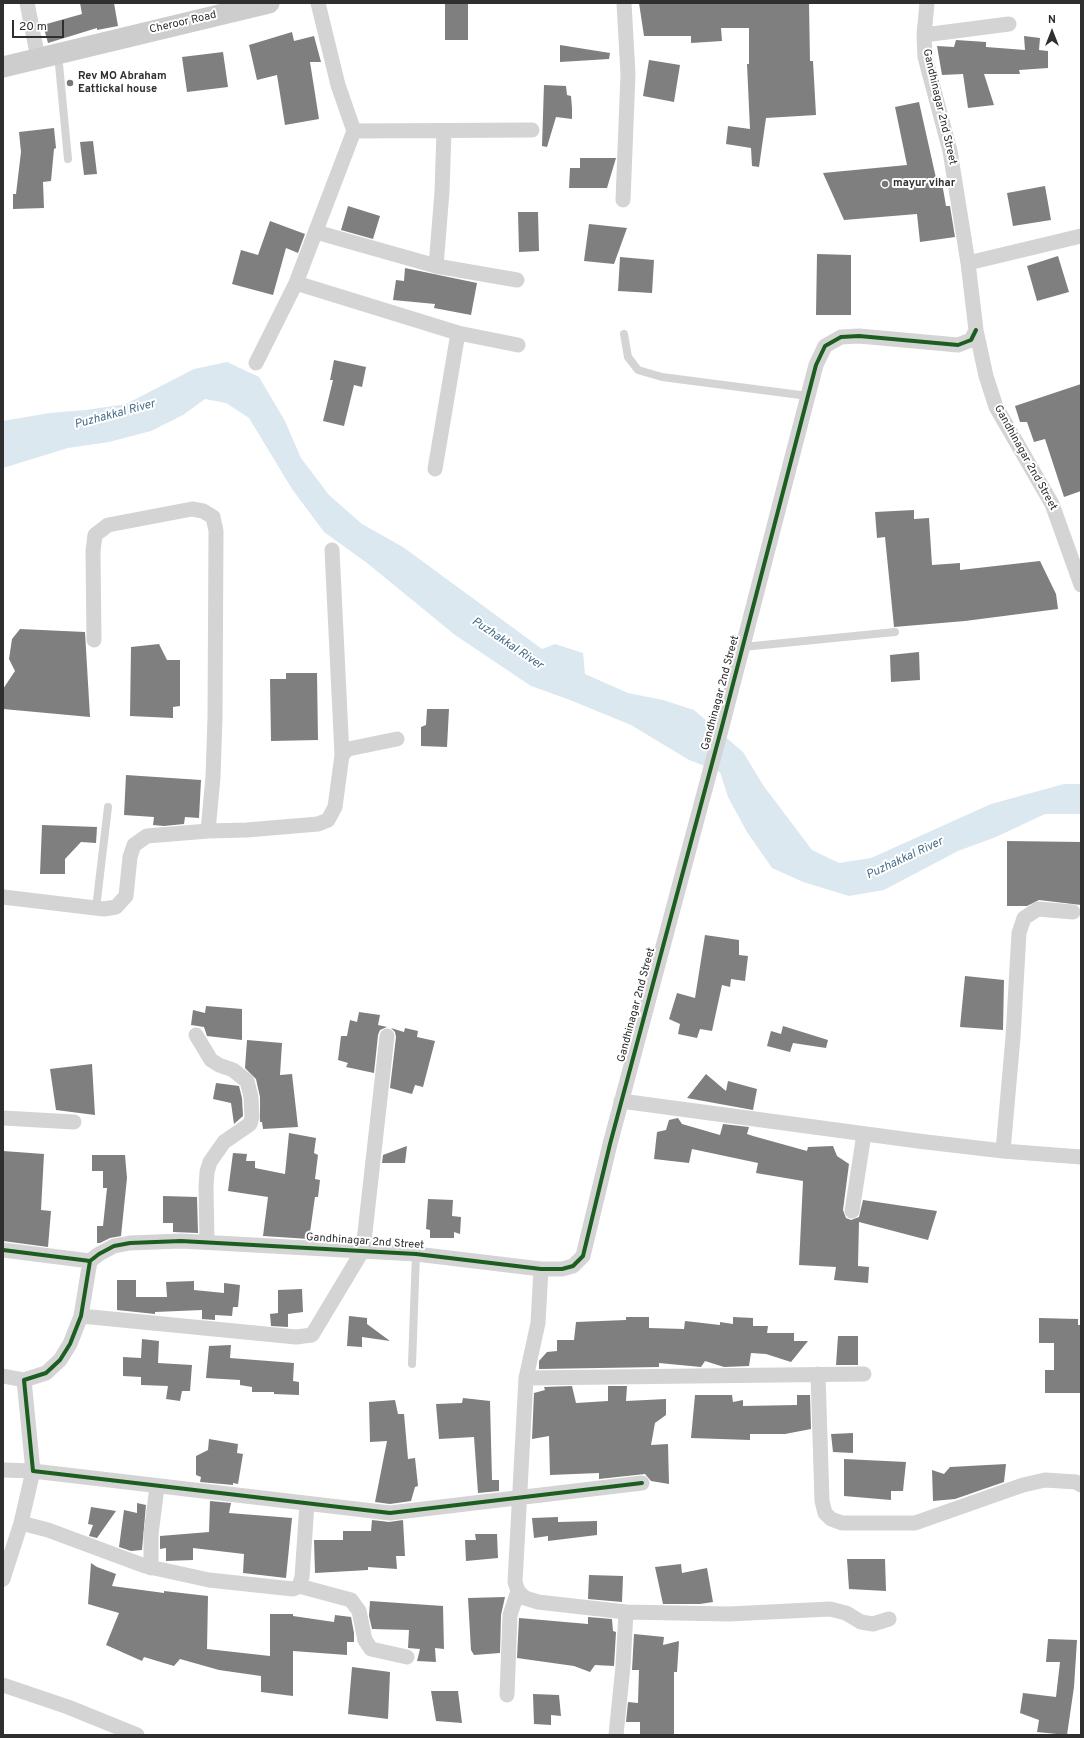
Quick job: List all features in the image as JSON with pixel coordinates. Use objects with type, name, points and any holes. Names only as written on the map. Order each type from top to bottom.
[{"type":"main road","name":"Cheroor Road","points":[[3,67],[228,8],[269,3]]},
{"type":"street","points":[[27,3],[48,55]]},
{"type":"street","points":[[256,363],[296,283],[354,131],[338,85],[318,3]]},
{"type":"street","points":[[623,200],[628,74],[624,3]]},
{"type":"street","name":"Gandhinagar 2nd Street","points":[[927,3],[924,35],[926,57],[950,151],[968,263],[976,330],[986,376],[996,407],[1052,504],[1081,585]]},
{"type":"street","points":[[924,35],[1009,24]]},
{"type":"street","points":[[354,131],[532,130]]},
{"type":"street","points":[[436,266],[442,192],[444,131]]},
{"type":"street","points":[[316,232],[436,266],[517,280]]},
{"type":"street","points":[[968,263],[1081,236]]},
{"type":"street","points":[[296,283],[458,333],[518,345]]},
{"type":"street","name":"Gandhinagar 2nd Street","points":[[90,1261],[114,1246],[130,1243],[181,1241],[416,1254],[541,1269],[562,1269],[573,1266],[583,1256],[621,1101],[707,775],[721,730],[743,647],[816,365],[825,346],[841,337],[859,336],[958,345],[971,340],[976,330]]},
{"type":"street","points":[[435,469],[458,333]]},
{"type":"street","points":[[94,640],[93,551],[96,534],[108,525],[192,509],[203,511],[213,517],[216,531],[215,718],[213,777],[208,831]]},
{"type":"street","points":[[3,897],[104,909],[116,907],[126,896],[130,857],[134,845],[147,836],[318,824],[328,820],[335,807],[342,755],[332,550]]},
{"type":"street","points":[[342,755],[348,749],[397,739]]},
{"type":"street","points":[[1003,1151],[1013,1037],[1019,933],[1024,918],[1038,909],[1073,912]]},
{"type":"street","points":[[196,1035],[211,1060],[219,1065],[233,1070],[247,1081],[251,1097],[252,1117],[250,1124],[224,1142],[210,1162],[207,1172],[206,1187],[207,1242]]},
{"type":"street","points":[[81,1316],[296,1337],[312,1335],[363,1250],[387,1036]]},
{"type":"street","points":[[621,1101],[1003,1151],[1081,1157]]},
{"type":"street","points":[[3,1118],[74,1122]]},
{"type":"street","points":[[852,1211],[864,1134]]},
{"type":"street","points":[[3,1250],[90,1261],[81,1316],[70,1344],[60,1360],[46,1373],[24,1380],[3,1376]]},
{"type":"street","points":[[541,1269],[538,1323],[526,1378],[518,1497],[515,1582],[518,1591],[525,1598],[538,1602],[626,1612],[729,1614],[830,1609],[846,1613],[861,1622],[873,1624],[889,1619]]},
{"type":"street","points":[[818,1374],[822,1501],[825,1513],[831,1519],[842,1523],[915,1523],[1023,1485],[1045,1480],[1076,1482],[1081,1485]]},
{"type":"street","points":[[526,1378],[864,1374]]},
{"type":"street","points":[[3,1579],[21,1523],[33,1472],[24,1380]]},
{"type":"street","points":[[3,1470],[33,1472],[390,1513],[642,1483]]},
{"type":"street","points":[[151,1568],[151,1534],[157,1487]]},
{"type":"street","points":[[299,1586],[302,1576],[307,1504]]},
{"type":"street","points":[[21,1523],[48,1530],[151,1568],[209,1580],[293,1589],[299,1586],[351,1600],[359,1611],[365,1640],[371,1650],[407,1657]]},
{"type":"street","points":[[507,1695],[510,1615],[518,1591]]},
{"type":"street","points":[[616,1735],[623,1666],[626,1612]]},
{"type":"street","points":[[3,1686],[68,1707],[137,1735]]},
{"type":"lane","points":[[48,55],[68,159]]},
{"type":"lane","points":[[624,334],[628,357],[638,370],[662,377],[808,396]]},
{"type":"lane","points":[[743,647],[895,632]]},
{"type":"lane","points":[[96,908],[108,807]]},
{"type":"lane","points":[[412,1364],[416,1254]]},
{"type":"water","name":"Puzhakkal River","points":[[227,362],[259,377],[285,421],[301,458],[329,495],[362,524],[403,547],[542,649],[555,644],[583,653],[585,674],[628,693],[663,700],[694,710],[743,752],[763,785],[812,850],[839,863],[871,858],[991,804],[1064,784],[1081,784],[1081,814],[1045,814],[996,837],[958,851],[884,890],[849,896],[803,882],[772,868],[747,832],[728,797],[720,772],[689,760],[631,725],[531,686],[455,635],[367,563],[324,532],[292,489],[249,418],[226,403],[205,399],[183,415],[151,431],[109,442],[68,448],[3,468],[3,421],[49,413],[86,410],[126,404],[194,369]]},
{"type":"building","points":[[80,3],[114,3],[118,26],[97,30],[97,28],[48,43],[43,25],[82,14]]},
{"type":"building","points":[[445,3],[468,3],[468,40],[445,40]]},
{"type":"building","points":[[639,3],[809,3],[810,61],[813,61],[816,115],[766,118],[759,167],[752,166],[751,148],[726,144],[728,126],[750,129],[747,64],[749,64],[749,28],[721,28],[722,41],[691,43],[691,36],[644,36]]},
{"type":"building","points":[[292,32],[294,41],[314,36],[321,62],[310,62],[319,119],[285,125],[277,75],[257,80],[249,45]]},
{"type":"building","points":[[1024,36],[1040,38],[1039,50],[1048,51],[1048,68],[1019,70],[1020,74],[984,74],[994,105],[968,108],[963,74],[942,75],[937,46],[954,47],[956,40],[986,42],[986,47],[1025,50]]},
{"type":"building","points":[[560,45],[610,53],[609,59],[560,62]]},
{"type":"building","points":[[223,52],[228,87],[187,92],[182,57]]},
{"type":"building","points":[[649,60],[680,65],[674,102],[643,96]]},
{"type":"building","points":[[544,85],[566,86],[567,95],[571,96],[572,108],[572,119],[556,117],[547,147],[542,146]]},
{"type":"building","points":[[919,102],[936,178],[941,177],[946,206],[950,206],[955,237],[920,242],[917,214],[844,220],[823,173],[907,165],[895,107]]},
{"type":"building","points":[[54,128],[56,148],[54,149],[51,181],[43,182],[44,208],[13,209],[13,194],[16,194],[21,152],[19,132]]},
{"type":"building","points":[[93,141],[97,174],[84,175],[80,142]]},
{"type":"building","points":[[580,158],[616,158],[607,188],[569,188],[570,168],[580,168]]},
{"type":"building","points":[[1045,186],[1051,220],[1013,226],[1007,193]]},
{"type":"building","points":[[348,206],[380,216],[373,239],[341,230]]},
{"type":"building","points":[[518,212],[538,212],[539,251],[519,252]]},
{"type":"building","points":[[270,221],[305,234],[298,253],[286,248],[273,295],[232,284],[241,250],[258,255]]},
{"type":"building","points":[[589,224],[627,228],[614,264],[584,261]]},
{"type":"building","points":[[817,254],[851,255],[851,315],[816,315]]},
{"type":"building","points":[[1058,256],[1069,292],[1037,301],[1027,266]]},
{"type":"building","points":[[620,257],[654,260],[652,293],[618,291]]},
{"type":"building","points":[[405,268],[477,283],[471,315],[434,308],[435,304],[393,300],[396,280],[404,281]]},
{"type":"building","points":[[334,360],[366,367],[362,387],[354,385],[344,426],[323,421],[333,380],[330,380]]},
{"type":"building","points":[[1081,384],[1081,491],[1064,497],[1045,439],[1034,442],[1027,422],[1020,422],[1015,406]]},
{"type":"building","points":[[914,510],[914,519],[929,518],[932,565],[960,563],[960,570],[1040,561],[1056,594],[1058,609],[965,621],[894,627],[885,537],[877,538],[875,512]]},
{"type":"building","points":[[20,629],[85,632],[90,717],[3,709],[3,689],[15,671],[9,659],[12,639]]},
{"type":"building","points":[[159,644],[167,660],[180,660],[180,706],[173,707],[173,718],[130,716],[131,647]]},
{"type":"building","points":[[919,652],[920,680],[891,682],[890,655]]},
{"type":"building","points":[[286,673],[317,673],[318,740],[271,741],[270,679],[286,679]]},
{"type":"building","points":[[427,709],[449,709],[447,747],[421,746],[421,727],[426,725]]},
{"type":"building","points":[[126,775],[201,780],[199,818],[185,817],[184,824],[164,826],[153,825],[154,817],[124,815]]},
{"type":"building","points":[[42,825],[97,827],[96,843],[81,842],[65,859],[65,874],[40,874]]},
{"type":"building","points":[[1007,841],[1081,842],[1081,905],[1039,900],[1027,906],[1007,906]]},
{"type":"building","points":[[705,935],[739,940],[739,955],[748,956],[745,981],[731,979],[730,987],[722,985],[712,1031],[700,1029],[697,1038],[678,1034],[680,1024],[669,1019],[677,993],[695,998]]},
{"type":"building","points":[[965,976],[1004,980],[1003,1030],[960,1027]]},
{"type":"building","points":[[206,1006],[242,1009],[242,1040],[207,1036],[204,1027],[191,1025],[193,1010],[205,1013]]},
{"type":"building","points":[[359,1012],[380,1015],[378,1025],[387,1027],[380,1030],[378,1035],[374,1073],[346,1067],[348,1063],[338,1060],[341,1036],[347,1036],[350,1020],[357,1022]]},
{"type":"building","points":[[783,1026],[828,1040],[826,1048],[793,1043],[790,1052],[767,1046],[771,1031],[781,1034]]},
{"type":"building","points":[[391,1028],[404,1032],[405,1028],[418,1031],[417,1037],[435,1041],[423,1087],[415,1085],[412,1094],[390,1088],[396,1037],[395,1032]]},
{"type":"building","points":[[247,1040],[282,1043],[280,1075],[292,1074],[298,1127],[263,1129],[262,1122],[260,1122],[260,1097],[256,1079],[245,1068]]},
{"type":"building","points":[[92,1064],[95,1115],[56,1110],[50,1069]]},
{"type":"building","points":[[706,1074],[726,1091],[728,1081],[757,1089],[753,1110],[687,1098]]},
{"type":"building","points":[[216,1083],[239,1086],[242,1098],[243,1116],[234,1124],[231,1103],[213,1099]]},
{"type":"building","points":[[678,1118],[682,1124],[720,1135],[723,1124],[749,1127],[747,1134],[807,1151],[808,1147],[833,1146],[837,1156],[849,1164],[843,1210],[846,1218],[851,1220],[859,1217],[863,1200],[937,1211],[928,1240],[859,1222],[858,1266],[869,1267],[868,1283],[834,1280],[836,1267],[799,1265],[803,1181],[756,1173],[758,1163],[692,1149],[689,1163],[654,1159],[657,1132],[666,1130],[669,1120]]},
{"type":"building","points":[[289,1133],[316,1138],[314,1153],[318,1155],[315,1179],[320,1180],[318,1197],[315,1197],[309,1239],[263,1236],[268,1197],[228,1191],[233,1153],[247,1154],[246,1161],[255,1161],[255,1168],[285,1174]]},
{"type":"building","points":[[407,1146],[405,1163],[382,1163],[383,1155]]},
{"type":"building","points":[[3,1151],[44,1154],[41,1210],[51,1211],[48,1247],[3,1241]]},
{"type":"building","points":[[92,1155],[125,1155],[127,1178],[121,1236],[110,1238],[100,1243],[97,1243],[97,1226],[103,1226],[107,1188],[103,1188],[103,1171],[92,1171]]},
{"type":"building","points":[[163,1196],[197,1197],[198,1233],[173,1232],[173,1223],[163,1223]]},
{"type":"building","points":[[428,1199],[453,1200],[452,1216],[461,1217],[460,1234],[454,1232],[454,1238],[430,1238],[430,1230],[426,1229]]},
{"type":"building","points":[[117,1280],[136,1280],[136,1297],[167,1297],[166,1282],[194,1281],[194,1290],[224,1293],[224,1283],[240,1285],[238,1307],[233,1307],[232,1316],[215,1315],[215,1320],[202,1319],[202,1310],[155,1312],[155,1314],[117,1310]]},
{"type":"building","points":[[302,1289],[303,1312],[288,1314],[288,1327],[271,1326],[270,1314],[278,1313],[278,1290]]},
{"type":"building","points":[[349,1316],[367,1318],[367,1324],[390,1341],[362,1337],[362,1347],[347,1346]]},
{"type":"building","points":[[626,1317],[649,1317],[649,1328],[684,1329],[685,1321],[720,1325],[720,1322],[733,1324],[733,1317],[753,1318],[753,1326],[768,1326],[767,1333],[794,1333],[794,1341],[808,1341],[791,1362],[766,1354],[751,1353],[749,1366],[724,1367],[705,1361],[701,1367],[659,1363],[659,1367],[539,1369],[539,1361],[547,1352],[557,1351],[557,1340],[574,1340],[576,1322],[626,1320]]},
{"type":"building","points":[[1039,1318],[1078,1319],[1078,1325],[1081,1325],[1081,1393],[1045,1393],[1045,1370],[1054,1370],[1054,1343],[1039,1343]]},
{"type":"building","points":[[838,1336],[858,1336],[858,1365],[836,1365]]},
{"type":"building","points":[[142,1339],[159,1341],[158,1363],[192,1365],[190,1391],[182,1391],[180,1401],[166,1399],[168,1386],[141,1385],[141,1377],[123,1376],[123,1357],[141,1358]]},
{"type":"building","points":[[231,1345],[230,1358],[294,1363],[293,1381],[299,1382],[299,1395],[274,1394],[274,1392],[252,1392],[252,1387],[240,1385],[240,1380],[206,1378],[209,1346]]},
{"type":"building","points":[[572,1386],[576,1403],[608,1401],[608,1386],[627,1386],[626,1401],[666,1399],[666,1415],[655,1423],[651,1445],[668,1444],[669,1484],[651,1481],[645,1474],[599,1479],[599,1473],[550,1475],[549,1436],[532,1439],[534,1393],[545,1390],[544,1387]]},
{"type":"building","points":[[695,1395],[732,1395],[733,1402],[743,1400],[743,1406],[797,1405],[797,1395],[810,1395],[811,1429],[785,1434],[750,1434],[750,1440],[691,1438]]},
{"type":"building","points":[[463,1398],[490,1401],[492,1480],[499,1480],[499,1491],[478,1493],[474,1437],[439,1439],[436,1404],[462,1403]]},
{"type":"building","points":[[395,1400],[398,1414],[404,1414],[408,1459],[415,1458],[418,1486],[415,1487],[411,1501],[390,1504],[375,1502],[387,1441],[370,1442],[369,1402]]},
{"type":"building","points":[[853,1433],[853,1453],[833,1452],[831,1434]]},
{"type":"building","points":[[209,1439],[238,1444],[237,1453],[243,1454],[238,1484],[233,1483],[233,1485],[200,1482],[201,1477],[196,1475],[196,1456],[208,1450]]},
{"type":"building","points":[[844,1459],[906,1462],[903,1491],[891,1491],[891,1500],[844,1496]]},
{"type":"building","points":[[1006,1464],[1004,1482],[955,1499],[933,1501],[932,1470],[944,1474],[950,1467]]},
{"type":"building","points":[[210,1501],[231,1503],[229,1513],[292,1518],[286,1578],[243,1573],[244,1554],[193,1548],[193,1560],[166,1561],[166,1548],[160,1549],[160,1536],[209,1532]]},
{"type":"building","points":[[137,1503],[146,1505],[142,1550],[131,1551],[119,1547],[124,1510],[137,1513]]},
{"type":"building","points":[[91,1507],[116,1511],[97,1538],[89,1536],[93,1525],[88,1524]]},
{"type":"building","points":[[558,1517],[558,1522],[597,1521],[597,1535],[548,1541],[548,1536],[534,1538],[532,1518]]},
{"type":"building","points":[[372,1520],[389,1522],[403,1520],[405,1556],[396,1556],[397,1569],[368,1567],[368,1570],[315,1573],[314,1540],[343,1540],[343,1531],[371,1531]]},
{"type":"building","points":[[475,1534],[497,1534],[498,1558],[466,1561],[465,1540],[476,1540]]},
{"type":"building","points":[[847,1559],[885,1559],[886,1591],[849,1589]]},
{"type":"building","points":[[91,1563],[97,1567],[116,1574],[112,1586],[164,1593],[164,1591],[208,1596],[207,1649],[270,1656],[270,1614],[293,1614],[293,1616],[334,1622],[335,1615],[351,1617],[354,1642],[347,1642],[347,1655],[293,1651],[293,1696],[261,1692],[261,1676],[219,1670],[180,1659],[174,1666],[144,1657],[142,1661],[106,1645],[119,1613],[88,1604]]},
{"type":"building","points":[[681,1564],[682,1573],[707,1568],[713,1602],[700,1604],[663,1604],[655,1567]]},
{"type":"building","points":[[589,1575],[623,1576],[622,1602],[588,1599]]},
{"type":"building","points":[[505,1597],[501,1615],[500,1653],[474,1655],[471,1650],[468,1598]]},
{"type":"building","points":[[370,1601],[443,1606],[444,1649],[435,1648],[436,1662],[417,1661],[420,1649],[408,1648],[409,1630],[372,1629],[369,1616]]},
{"type":"building","points":[[588,1617],[612,1619],[613,1631],[616,1632],[614,1666],[595,1665],[590,1672],[574,1666],[517,1658],[519,1618],[588,1624]]},
{"type":"building","points":[[634,1634],[664,1637],[663,1645],[679,1641],[677,1672],[674,1672],[674,1735],[640,1735],[640,1722],[626,1722],[628,1702],[638,1703],[639,1670],[632,1670]]},
{"type":"building","points":[[1048,1639],[1077,1640],[1074,1687],[1067,1735],[1037,1732],[1039,1720],[1020,1713],[1023,1693],[1056,1697],[1060,1662],[1046,1662]]},
{"type":"building","points":[[352,1667],[390,1672],[388,1719],[348,1714]]},
{"type":"building","points":[[431,1691],[458,1691],[462,1723],[436,1721]]},
{"type":"building","points":[[533,1694],[559,1695],[561,1716],[551,1715],[551,1725],[534,1724]]},
{"type":"cycle path","points":[[3,1250],[90,1261],[114,1246],[130,1243],[181,1241],[416,1254],[541,1269],[562,1269],[573,1266],[583,1256],[610,1144],[721,730],[816,365],[825,346],[841,337],[859,336],[958,345],[971,340],[976,330]]},
{"type":"cycle path","points":[[90,1261],[81,1316],[70,1344],[60,1360],[46,1373],[24,1380],[33,1471],[390,1513],[642,1483]]},
{"type":"place","name":"Rev MO Abraham Eattickal house","points":[[70,83]]},
{"type":"place","name":"mayur vihar","points":[[885,184]]}]
